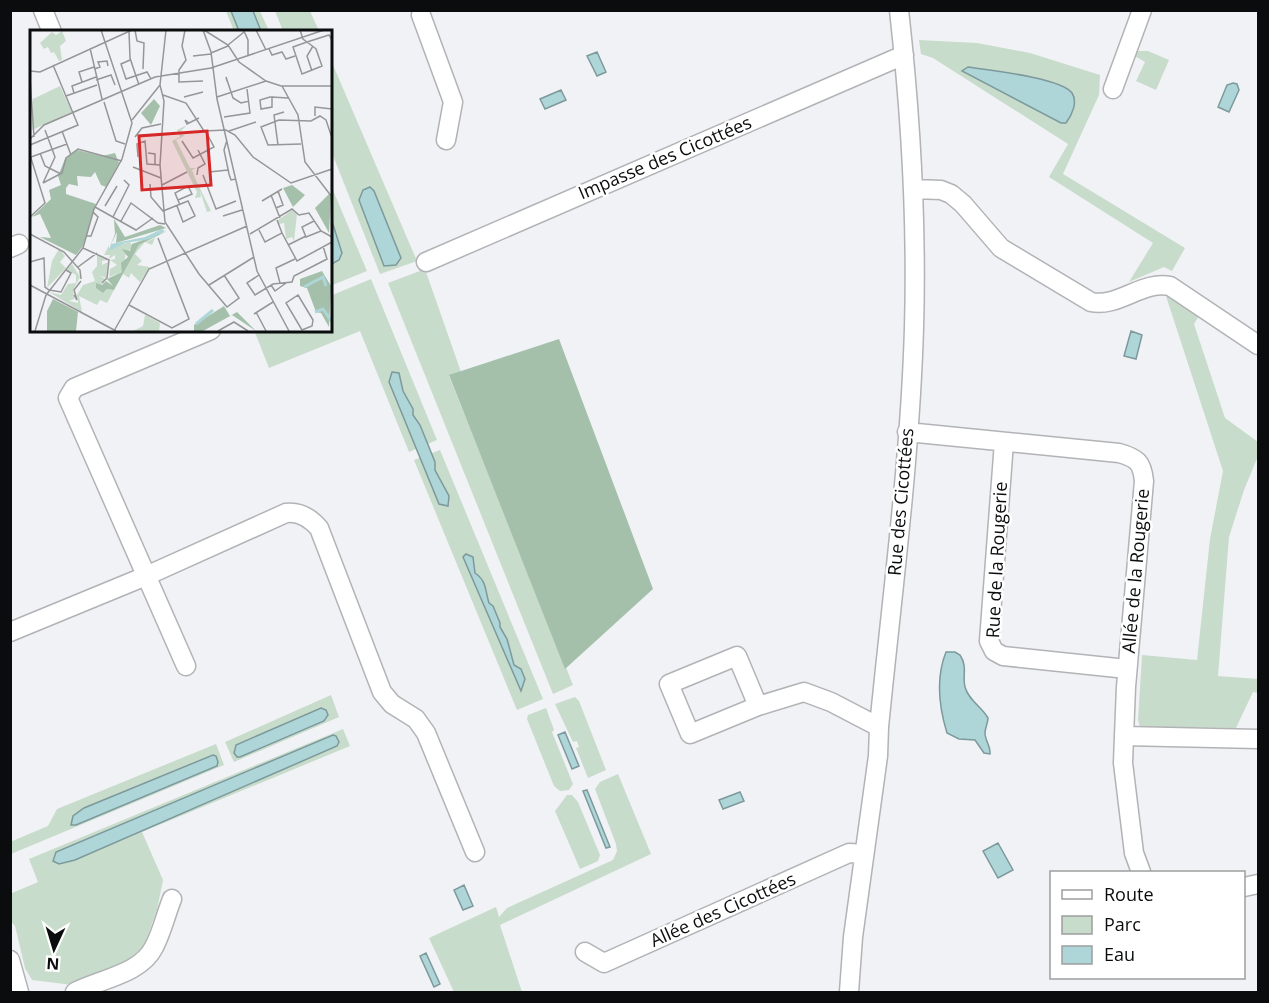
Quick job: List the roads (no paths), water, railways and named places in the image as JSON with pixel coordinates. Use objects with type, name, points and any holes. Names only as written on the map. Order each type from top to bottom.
[{"type":"street","points":[[43,10],[51,30]]},
{"type":"street","name":"Rue des Cicottées","points":[[849,993],[853,937],[878,756],[914,332],[914,189],[899,10]]},
{"type":"street","points":[[1113,89],[1142,10]]},
{"type":"street","points":[[424,12],[453,102],[446,140]]},
{"type":"street","name":"Impasse des Cicottées","points":[[426,262],[904,55]]},
{"type":"street","points":[[914,189],[941,190],[951,194],[963,204],[1001,248],[1091,302],[1098,304],[1114,301],[1154,286],[1170,286],[1258,345]]},
{"type":"street","points":[[186,666],[68,398],[74,388],[207,332]]},
{"type":"street","name":"Allée de la Rougerie","points":[[907,432],[1119,453],[1134,457],[1142,468],[1144,481],[1127,669],[1124,736],[1124,763],[1134,853],[1140,871]]},
{"type":"street","name":"Rue de la Rougerie","points":[[1004,442],[989,641],[994,651],[1002,656],[1127,669]]},
{"type":"street","points":[[10,632],[147,576],[286,513],[299,514],[319,528],[381,692],[392,704],[416,719],[426,733],[476,852]]},
{"type":"street","points":[[758,706],[737,656],[669,684],[690,734],[758,706],[804,692],[831,702],[879,728]]},
{"type":"street","points":[[1124,736],[1258,739]]},
{"type":"street","name":"Allée des Cicottées","points":[[585,952],[604,963],[849,853],[864,854]]},
{"type":"street","points":[[75,993],[132,968],[147,957],[154,948],[172,899]]},
{"type":"street","points":[[10,960],[19,992]]},
{"type":"street","points":[[10,992],[24,993]]},
{"type":"water","points":[[231,11],[253,11],[261,30],[239,30]]},
{"type":"water","points":[[597,52],[606,72],[597,76],[587,56]]},
{"type":"water","points":[[968,67],[1054,83],[1072,93],[1074,104],[1072,112],[1066,123],[1061,123],[962,71]]},
{"type":"water","points":[[1237,84],[1239,90],[1229,112],[1218,107],[1227,85]]},
{"type":"water","points":[[561,90],[566,100],[545,109],[540,99]]},
{"type":"water","points":[[370,187],[374,191],[401,258],[396,265],[384,266],[359,200],[363,190]]},
{"type":"water","points":[[332,221],[342,253],[339,260],[332,264]]},
{"type":"water","points":[[1131,331],[1142,335],[1136,359],[1124,356]]},
{"type":"water","points":[[392,372],[399,373],[403,391],[435,462],[435,470],[449,496],[448,506],[439,504],[389,382]]},
{"type":"water","points":[[466,554],[473,557],[475,573],[484,583],[489,603],[493,606],[507,639],[514,665],[521,669],[525,679],[521,691],[463,557]]},
{"type":"water","points":[[946,652],[955,652],[960,655],[964,663],[964,683],[967,692],[988,718],[985,733],[990,754],[984,753],[975,740],[959,739],[947,733],[940,692],[941,672]]},
{"type":"water","points":[[321,708],[326,710],[328,715],[324,721],[240,757],[234,753],[236,745]]},
{"type":"water","points":[[565,732],[579,766],[572,769],[558,735]]},
{"type":"water","points":[[333,735],[339,742],[337,746],[75,860],[59,864],[53,861],[56,852]]},
{"type":"water","points":[[213,755],[216,756],[217,766],[76,825],[71,825],[73,816],[84,808]]},
{"type":"water","points":[[587,790],[610,847],[606,848],[583,791]]},
{"type":"water","points":[[740,792],[744,801],[723,809],[719,800]]},
{"type":"water","points":[[998,843],[1013,870],[998,878],[983,851]]},
{"type":"water","points":[[464,885],[473,906],[463,910],[454,890]]},
{"type":"water","points":[[426,953],[440,984],[434,987],[420,956]]}]
